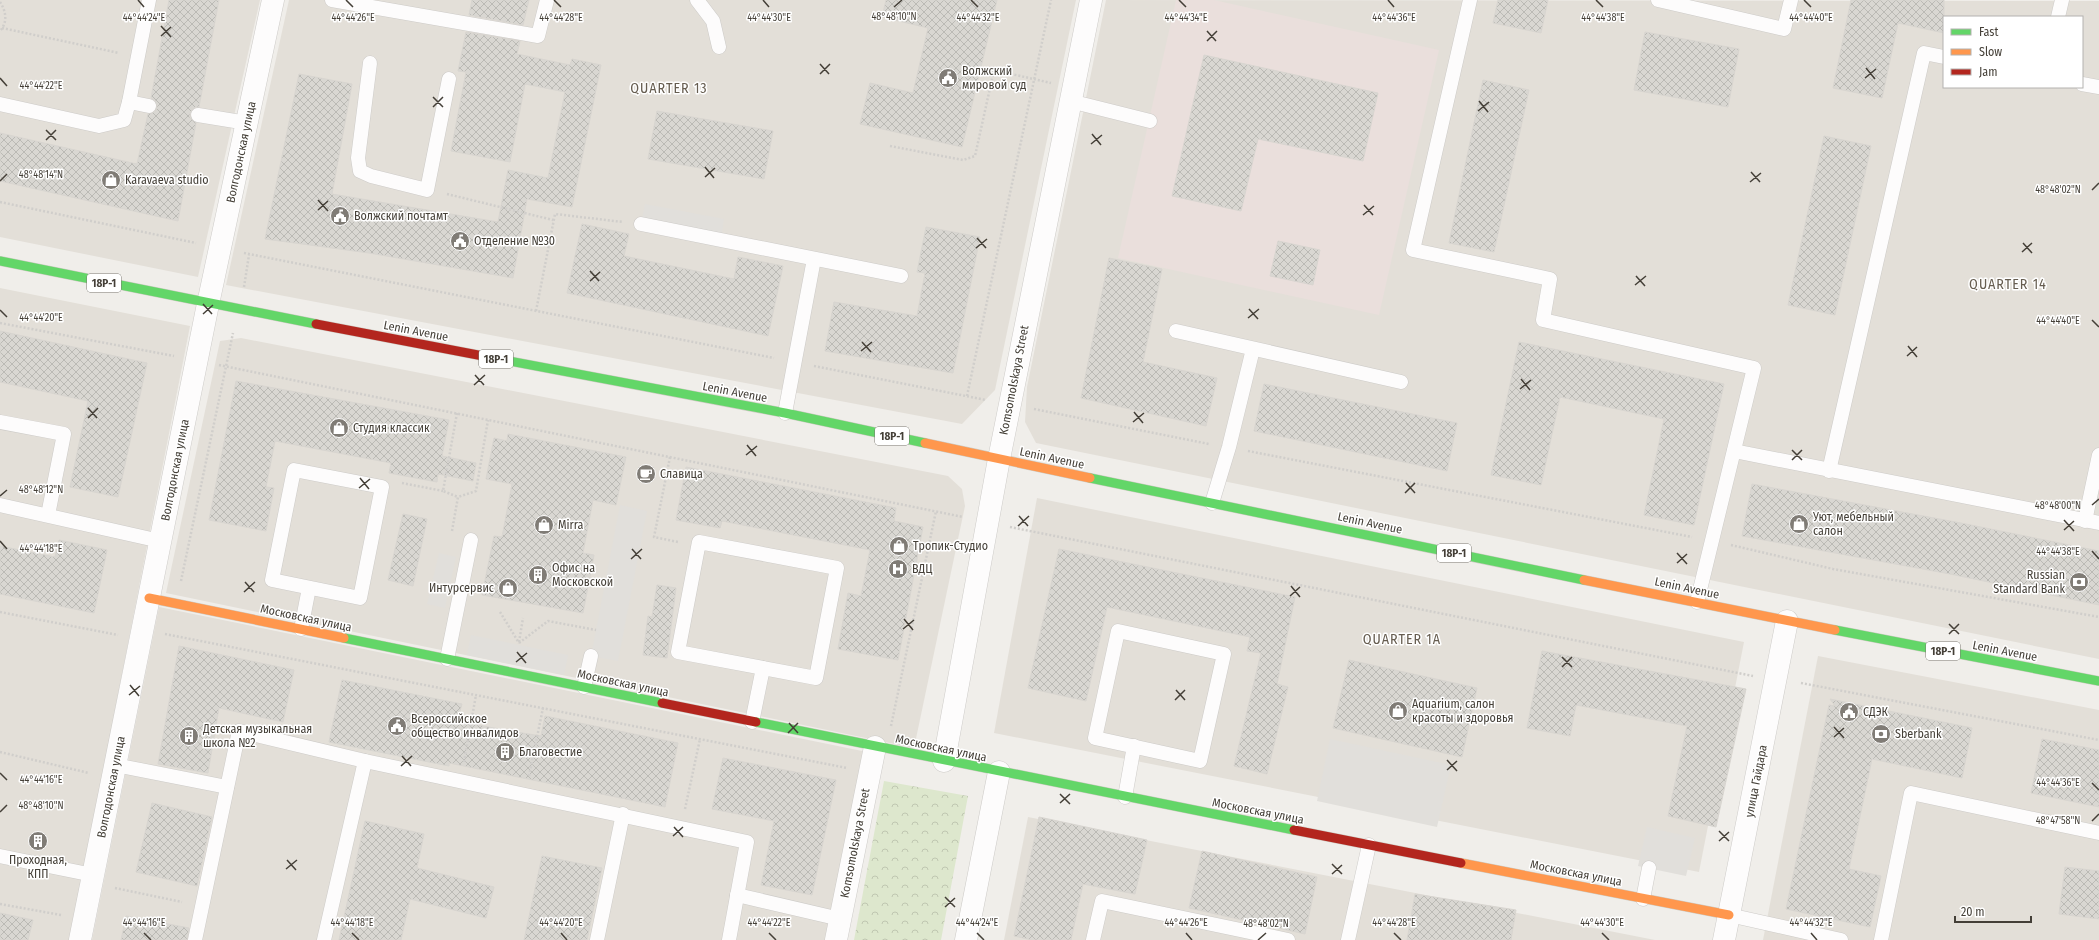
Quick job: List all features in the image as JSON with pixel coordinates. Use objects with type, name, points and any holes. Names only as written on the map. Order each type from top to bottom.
[{"type":"main road","name":"Lenin Avenue","points":[[0,261],[208,304],[785,413],[1212,503],[1787,621],[2099,681]]},
{"type":"main road","name":"Московская улица","points":[[149,598],[874,747],[1729,915]]},
{"type":"street","name":"Волгодонская улица","points":[[82,930],[102,881],[114,772],[208,304],[273,0]]},
{"type":"street","name":"Komsomolskaya Street","points":[[944,761],[999,458],[1091,0]]},
{"type":"street","name":"улица Гайдара","points":[[1724,940],[1787,621]]},
{"type":"street","name":"Komsomolskaya Street","points":[[838,930],[874,747]]},
{"type":"street","points":[[966,940],[999,772]]},
{"type":"lane","points":[[0,104],[99,126],[124,120],[129,102],[149,0]]},
{"type":"lane","points":[[332,0],[538,36],[547,0]]},
{"type":"lane","points":[[697,0],[713,21],[719,47]]},
{"type":"lane","points":[[1470,0],[1413,250],[1550,279],[1543,320],[1754,368],[1697,602]]},
{"type":"lane","points":[[1658,0],[1784,29],[1791,0]]},
{"type":"lane","points":[[2058,16],[2062,0]]},
{"type":"lane","points":[[1829,471],[1924,53],[1943,57]]},
{"type":"lane","points":[[370,63],[358,158],[360,170],[371,176],[427,190],[449,79]]},
{"type":"lane","points":[[2083,84],[2099,87]]},
{"type":"lane","points":[[1072,95],[1150,121]]},
{"type":"lane","points":[[129,102],[150,106]]},
{"type":"lane","points":[[198,115],[247,123]]},
{"type":"lane","points":[[641,224],[901,276]]},
{"type":"lane","points":[[785,413],[814,259]]},
{"type":"lane","points":[[1176,331],[1401,382]]},
{"type":"lane","points":[[1212,503],[1253,348]]},
{"type":"lane","points":[[0,422],[64,434],[48,515]]},
{"type":"lane","points":[[1734,451],[1829,471],[2099,523]]},
{"type":"lane","points":[[2084,521],[2099,455]]},
{"type":"lane","points":[[294,470],[382,487],[360,598],[309,588],[272,580],[294,470]]},
{"type":"lane","points":[[0,505],[160,541]]},
{"type":"lane","points":[[447,659],[471,540]]},
{"type":"lane","points":[[699,542],[837,568],[816,678],[763,668],[678,652],[699,542]]},
{"type":"lane","points":[[301,629],[309,588]]},
{"type":"lane","points":[[1118,631],[1224,654],[1200,761],[1134,746],[1095,738],[1118,631]]},
{"type":"lane","points":[[584,687],[591,656]]},
{"type":"lane","points":[[752,722],[763,668]]},
{"type":"lane","points":[[195,940],[239,731],[461,781],[623,814],[747,842],[729,940]]},
{"type":"lane","points":[[1125,797],[1134,746]]},
{"type":"lane","points":[[324,940],[365,760]]},
{"type":"lane","points":[[114,772],[227,788]]},
{"type":"lane","points":[[1881,940],[1911,793],[2099,833]]},
{"type":"lane","points":[[597,940],[623,814]]},
{"type":"lane","points":[[1348,940],[1369,845]]},
{"type":"lane","points":[[0,856],[102,881]]},
{"type":"lane","points":[[1643,899],[1649,868]]},
{"type":"lane","points":[[737,895],[838,930]]},
{"type":"lane","points":[[1093,940],[1102,901],[1288,940]]},
{"type":"lane","points":[[1729,915],[1841,940]]},
{"type":"path","points":[[967,396],[1051,0]]},
{"type":"path","points":[[0,2],[5,14],[1,30],[138,56]]},
{"type":"path","points":[[890,146],[963,160],[975,156],[994,70],[1034,79],[1072,95]]},
{"type":"path","points":[[427,190],[553,220]]},
{"type":"path","points":[[0,202],[202,245]]},
{"type":"path","points":[[536,311],[554,214],[641,224]]},
{"type":"path","points":[[237,252],[989,400]]},
{"type":"path","points":[[244,288],[250,255]]},
{"type":"path","points":[[0,323],[176,356]]},
{"type":"path","points":[[180,584],[233,332]]},
{"type":"path","points":[[215,364],[964,517]]},
{"type":"path","points":[[1031,408],[1711,541],[1833,569],[2099,617]]},
{"type":"path","points":[[443,491],[457,414]]},
{"type":"path","points":[[382,487],[400,483],[443,491],[458,497],[476,491],[488,420]]},
{"type":"path","points":[[670,457],[654,537],[698,546]]},
{"type":"path","points":[[458,497],[452,532],[471,540]]},
{"type":"path","points":[[890,729],[936,511]]},
{"type":"path","points":[[1003,526],[1759,677]]},
{"type":"path","points":[[0,612],[121,636]]},
{"type":"path","points":[[500,612],[519,643]]},
{"type":"path","points":[[519,643],[523,618]]},
{"type":"path","points":[[519,643],[548,621],[596,630]]},
{"type":"path","points":[[159,632],[853,769]]},
{"type":"path","points":[[1801,682],[2099,740]]},
{"type":"path","points":[[461,781],[476,695]]},
{"type":"path","points":[[525,794],[543,708]]},
{"type":"path","points":[[681,827],[700,739]]},
{"type":"path","points":[[0,752],[114,772]]},
{"type":"path","points":[[102,881],[202,906]]},
{"type":"path","points":[[0,904],[82,930]]},
{"type":"shaded area","points":[[0,0],[260,0],[198,277],[0,237]]},
{"type":"shaded area","points":[[289,0],[1076,0],[995,390],[962,424],[226,285]]},
{"type":"shaded area","points":[[1106,0],[2099,1],[2099,659],[1036,443],[1025,422],[1027,387]]},
{"type":"shaded area","points":[[1176,0],[1214,0],[1439,50],[1379,315],[1118,258]]},
{"type":"shaded area","points":[[645,204],[724,219],[721,239],[641,224]]},
{"type":"shaded area","points":[[0,288],[190,326],[70,940],[0,940]]},
{"type":"shaded area","points":[[241,338],[948,476],[962,489],[965,506],[914,748],[166,593],[220,341]]},
{"type":"shaded area","points":[[1037,498],[1744,642],[1699,872],[994,733]]},
{"type":"shaded area","points":[[620,505],[647,511],[618,661],[591,656]]},
{"type":"shaded area","points":[[439,553],[456,557],[445,608],[427,604]]},
{"type":"shaded area","points":[[159,607],[867,752],[830,940],[92,940]]},
{"type":"shaded area","points":[[471,635],[568,655],[564,675],[467,655]]},
{"type":"shaded area","points":[[1818,656],[2099,710],[2099,940],[1763,940]]},
{"type":"shaded area","points":[[1330,739],[1451,765],[1437,827],[1317,801]]},
{"type":"shaded area","points":[[1028,817],[1655,940],[1004,940]]},
{"type":"shaded area","points":[[1647,827],[1695,838],[1686,876],[1638,866]]},
{"type":"green space","points":[[884,781],[968,796],[941,940],[854,940]]},
{"type":"building","points":[[169,0],[219,0],[199,107],[195,107],[190,113],[190,118],[196,123],[178,221],[0,181],[0,133],[137,164],[148,114],[155,112],[157,107],[155,100],[151,98]]},
{"type":"building","points":[[472,0],[529,0],[523,25],[469,15]]},
{"type":"building","name":"Волжский мировой суд","points":[[886,0],[997,0],[962,147],[860,124],[870,83],[913,93],[928,28],[882,17]]},
{"type":"building","points":[[1498,0],[1548,0],[1541,33],[1493,23]]},
{"type":"building","points":[[1851,0],[1944,0],[1943,33],[1898,23],[1882,98],[1833,88]]},
{"type":"building","points":[[466,32],[520,41],[517,54],[570,65],[572,59],[601,65],[572,207],[527,199],[513,278],[369,253],[265,239],[299,74],[352,84],[332,194],[498,222],[508,170],[548,178],[565,92],[525,84],[510,162],[451,151],[466,72],[458,71]]},
{"type":"building","points":[[1645,32],[1739,49],[1728,107],[1634,90]]},
{"type":"building","points":[[1204,55],[1378,93],[1363,161],[1258,139],[1241,211],[1172,196]]},
{"type":"building","points":[[1483,80],[1529,90],[1494,252],[1449,243]]},
{"type":"building","points":[[657,111],[773,131],[764,179],[648,159]]},
{"type":"building","points":[[1824,136],[1871,146],[1835,315],[1788,305]]},
{"type":"building","points":[[582,224],[629,234],[624,256],[734,279],[738,257],[783,266],[768,336],[567,293]]},
{"type":"building","points":[[926,227],[980,237],[953,373],[825,351],[834,302],[917,316],[925,273],[917,272]]},
{"type":"building","points":[[1278,241],[1320,250],[1313,285],[1270,276]]},
{"type":"building","points":[[1109,258],[1162,269],[1143,362],[1217,378],[1206,426],[1081,398]]},
{"type":"building","points":[[0,331],[147,363],[118,497],[70,487],[88,401],[0,382]]},
{"type":"building","points":[[1519,342],[1724,384],[1694,525],[1644,515],[1664,419],[1560,397],[1541,485],[1491,475]]},
{"type":"building","points":[[236,381],[449,420],[442,456],[476,463],[473,481],[438,474],[437,482],[389,473],[391,463],[275,441],[266,487],[274,488],[266,531],[209,520]]},
{"type":"building","points":[[1264,384],[1457,423],[1447,471],[1254,431]]},
{"type":"building","points":[[508,434],[626,457],[616,505],[593,500],[583,553],[594,555],[583,613],[482,595],[494,536],[502,537],[512,484],[486,479],[494,438],[507,441]]},
{"type":"building","points":[[686,467],[896,508],[894,521],[923,527],[898,660],[838,649],[848,593],[861,596],[870,550],[722,521],[720,528],[676,520]]},
{"type":"building","points":[[1752,484],[1961,523],[2099,551],[2099,605],[1950,574],[1742,536]]},
{"type":"building","points":[[403,514],[427,519],[413,586],[388,580]]},
{"type":"building","points":[[59,540],[107,550],[94,613],[0,594],[0,546],[55,557]]},
{"type":"building","points":[[1059,549],[1295,597],[1277,684],[1288,687],[1267,774],[1234,766],[1261,653],[1247,651],[1250,637],[1107,607],[1086,701],[1028,688]]},
{"type":"building","points":[[657,585],[676,588],[667,658],[643,655],[648,616],[652,617]]},
{"type":"building","points":[[179,646],[294,670],[283,722],[219,708],[208,773],[158,764]]},
{"type":"building","points":[[1542,651],[1746,689],[1716,827],[1668,816],[1687,726],[1576,705],[1570,736],[1527,728]]},
{"type":"building","points":[[1349,660],[1477,688],[1462,757],[1333,728]]},
{"type":"building","points":[[342,680],[462,704],[457,721],[510,731],[541,736],[545,716],[678,743],[665,807],[449,763],[449,766],[329,742]]},
{"type":"building","points":[[1830,699],[1972,728],[1962,778],[1872,759],[1849,869],[1881,876],[1870,927],[1786,909],[1829,705],[1835,706]]},
{"type":"building","points":[[2042,739],[2099,750],[2099,807],[2031,793]]},
{"type":"building","points":[[723,758],[836,780],[812,895],[761,885],[774,821],[712,809]]},
{"type":"building","points":[[152,803],[212,817],[197,886],[136,872]]},
{"type":"building","points":[[1039,817],[1147,840],[1135,894],[1083,884],[1071,940],[1032,940],[1014,936]]},
{"type":"building","points":[[365,821],[424,834],[417,868],[494,887],[486,918],[410,899],[401,940],[339,940]]},
{"type":"building","points":[[1202,851],[1317,877],[1305,934],[1189,908]]},
{"type":"building","points":[[542,856],[602,868],[587,940],[524,940]]},
{"type":"building","points":[[2065,867],[2099,871],[2099,919],[2059,914]]},
{"type":"building","points":[[1415,894],[1516,910],[1511,940],[1407,940]]},
{"type":"building","points":[[0,913],[33,920],[28,940],[0,940]]},
{"type":"building","points":[[126,916],[189,928],[187,940],[121,940]]},
{"type":"traffic: fast","points":[[0,261],[316,324]]},
{"type":"traffic: fast","points":[[504,360],[785,413],[925,443]]},
{"type":"traffic: fast","points":[[1090,478],[1584,580]]},
{"type":"traffic: fast","points":[[1835,630],[2099,681]]},
{"type":"traffic: fast","points":[[344,638],[662,703]]},
{"type":"traffic: fast","points":[[756,722],[1294,830]]},
{"type":"traffic: slow","points":[[925,443],[1090,478]]},
{"type":"traffic: slow","points":[[1584,580],[1835,630]]},
{"type":"traffic: slow","points":[[149,598],[344,638]]},
{"type":"traffic: slow","points":[[1461,863],[1729,915]]},
{"type":"traffic: jam","points":[[316,324],[504,360]]},
{"type":"traffic: jam","points":[[662,703],[756,722]]},
{"type":"traffic: jam","points":[[1294,830],[1461,863]]},
{"type":"place","name":"Волжский мировой суд","points":[[948,78]]},
{"type":"place","name":"Karavaeva studio","points":[[111,180]]},
{"type":"place","name":"Волжский почтамт","points":[[340,216]]},
{"type":"place","name":"Отделение №30","points":[[460,241]]},
{"type":"place","name":"Студия классик","points":[[339,428]]},
{"type":"place","name":"Славица","points":[[646,474]]},
{"type":"place","name":"Уют, мебельный салон","points":[[1799,524]]},
{"type":"place","name":"Mirra","points":[[544,525]]},
{"type":"place","name":"Тропик-Студио","points":[[899,546]]},
{"type":"place","name":"ВДЦ","points":[[898,569]]},
{"type":"place","name":"Офис на Московской","points":[[538,575]]},
{"type":"place","name":"Russian Standard Bank","points":[[2079,582]]},
{"type":"place","name":"Интурсервис","points":[[508,588]]},
{"type":"place","name":"Aquarium, салон красоты и здоровья","points":[[1398,711]]},
{"type":"place","name":"СДЭК","points":[[1849,712]]},
{"type":"place","name":"Всероссийское общество инвалидов","points":[[397,726]]},
{"type":"place","name":"Sberbank","points":[[1881,734]]},
{"type":"place","name":"Детская музыкальная школа №2","points":[[189,736]]},
{"type":"place","name":"Благовестие","points":[[505,752]]},
{"type":"place","name":"Проходная, КПП","points":[[38,841]]},
{"type":"district","name":"QUARTER 13","points":[[669,88]]},
{"type":"district","name":"QUARTER 14","points":[[2008,284]]},
{"type":"district","name":"QUARTER 1A","points":[[1402,639]]}]
